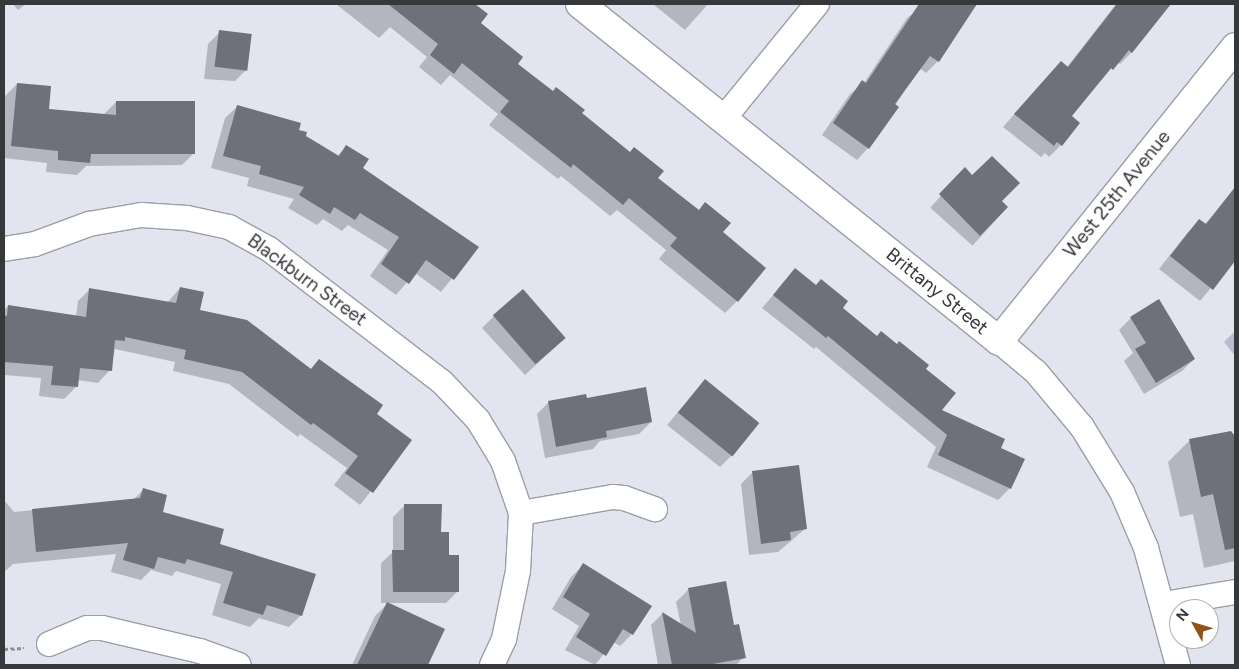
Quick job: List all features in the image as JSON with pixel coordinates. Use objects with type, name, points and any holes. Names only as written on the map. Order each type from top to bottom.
[{"type":"street","name":"Brittany Street","points":[[580,4],[724,118],[1036,372],[1082,427],[1122,492],[1146,548],[1164,604],[1178,665]]},
{"type":"street","points":[[724,118],[817,4]]},
{"type":"street","name":"West 25th Avenue","points":[[999,341],[1235,47]]},
{"type":"street","name":"Blackburn Street","points":[[4,249],[35,244],[89,224],[141,215],[187,218],[229,227],[269,249],[442,382],[478,420],[503,461],[521,514],[518,571],[504,639],[492,665]]},
{"type":"street","points":[[521,514],[613,497],[624,498],[654,509]]},
{"type":"street","points":[[1164,604],[1235,592]]},
{"type":"street","points":[[49,644],[87,628],[102,628],[200,651],[239,665]]},
{"type":"shaded area","points":[[1235,331],[1235,356],[1224,342]]},
{"type":"building","points":[[388,4],[475,4],[488,14],[481,23],[523,57],[518,64],[553,91],[556,87],[585,110],[582,113],[630,152],[634,147],[664,171],[658,178],[699,210],[705,202],[731,223],[723,232],[766,268],[738,302],[670,246],[677,238],[629,198],[623,205],[573,164],[571,168],[500,112],[509,101],[462,63],[454,74],[430,55],[438,44]]},
{"type":"building","points":[[919,4],[977,4],[939,62],[930,56],[895,104],[899,107],[869,149],[833,123],[862,80],[866,83]]},
{"type":"building","points":[[1117,4],[1171,4],[1132,53],[1129,50],[1113,70],[1111,68],[1072,116],[1080,123],[1062,146],[1057,142],[1054,146],[1014,114],[1061,61],[1068,67]]},
{"type":"building","points":[[219,30],[252,34],[247,71],[214,67]]},
{"type":"building","points":[[17,83],[51,86],[49,109],[116,115],[116,101],[195,101],[195,154],[91,154],[90,163],[58,160],[58,151],[11,146]]},
{"type":"building","points":[[237,105],[301,123],[299,130],[307,132],[306,136],[339,156],[346,145],[369,159],[363,168],[479,247],[454,280],[426,260],[409,284],[381,264],[399,237],[360,213],[355,220],[334,207],[330,214],[299,195],[304,187],[259,174],[261,166],[223,156]]},
{"type":"building","points":[[992,156],[1020,183],[1002,201],[1008,207],[980,236],[939,194],[965,167],[972,175]]},
{"type":"building","points":[[1235,187],[1235,261],[1213,290],[1170,256],[1199,219],[1206,224]]},
{"type":"building","points":[[795,268],[816,285],[821,279],[848,301],[843,308],[877,336],[881,331],[897,344],[899,341],[929,365],[926,369],[956,393],[942,410],[1005,439],[1001,448],[1025,459],[1011,489],[938,455],[947,435],[828,336],[826,338],[773,295]]},
{"type":"building","points":[[180,287],[204,292],[200,310],[247,320],[311,369],[319,359],[383,405],[377,414],[412,440],[373,493],[345,473],[358,456],[313,423],[311,425],[242,372],[184,359],[186,350],[125,337],[125,341],[115,340],[112,371],[80,368],[78,387],[51,385],[53,366],[4,362],[4,315],[7,316],[8,305],[86,317],[89,288],[176,303]]},
{"type":"building","points":[[523,289],[566,338],[535,364],[493,315]]},
{"type":"building","points":[[1159,299],[1195,359],[1156,383],[1135,349],[1146,343],[1130,317]]},
{"type":"building","points":[[705,379],[759,423],[732,456],[678,412]]},
{"type":"building","points":[[646,387],[652,422],[606,431],[607,437],[556,447],[548,401],[586,394],[587,398]]},
{"type":"building","points":[[1231,431],[1235,436],[1235,548],[1225,550],[1213,494],[1201,497],[1189,439]]},
{"type":"building","points":[[799,465],[807,529],[790,532],[791,540],[761,544],[752,471]]},
{"type":"building","points":[[143,488],[167,495],[163,512],[224,529],[220,544],[316,574],[302,616],[267,605],[263,615],[223,603],[233,572],[187,559],[185,564],[158,557],[154,569],[123,560],[128,543],[36,552],[32,509],[140,498]]},
{"type":"building","points":[[404,504],[442,504],[441,532],[449,532],[449,555],[459,555],[459,592],[393,592],[392,550],[404,550]]},
{"type":"building","points":[[583,563],[652,606],[633,635],[623,629],[606,656],[576,637],[590,614],[563,597]]},
{"type":"building","points":[[726,581],[734,625],[739,624],[746,658],[707,665],[672,665],[662,612],[696,633],[688,588]]},
{"type":"building","points":[[387,602],[445,629],[428,665],[357,665]]}]
